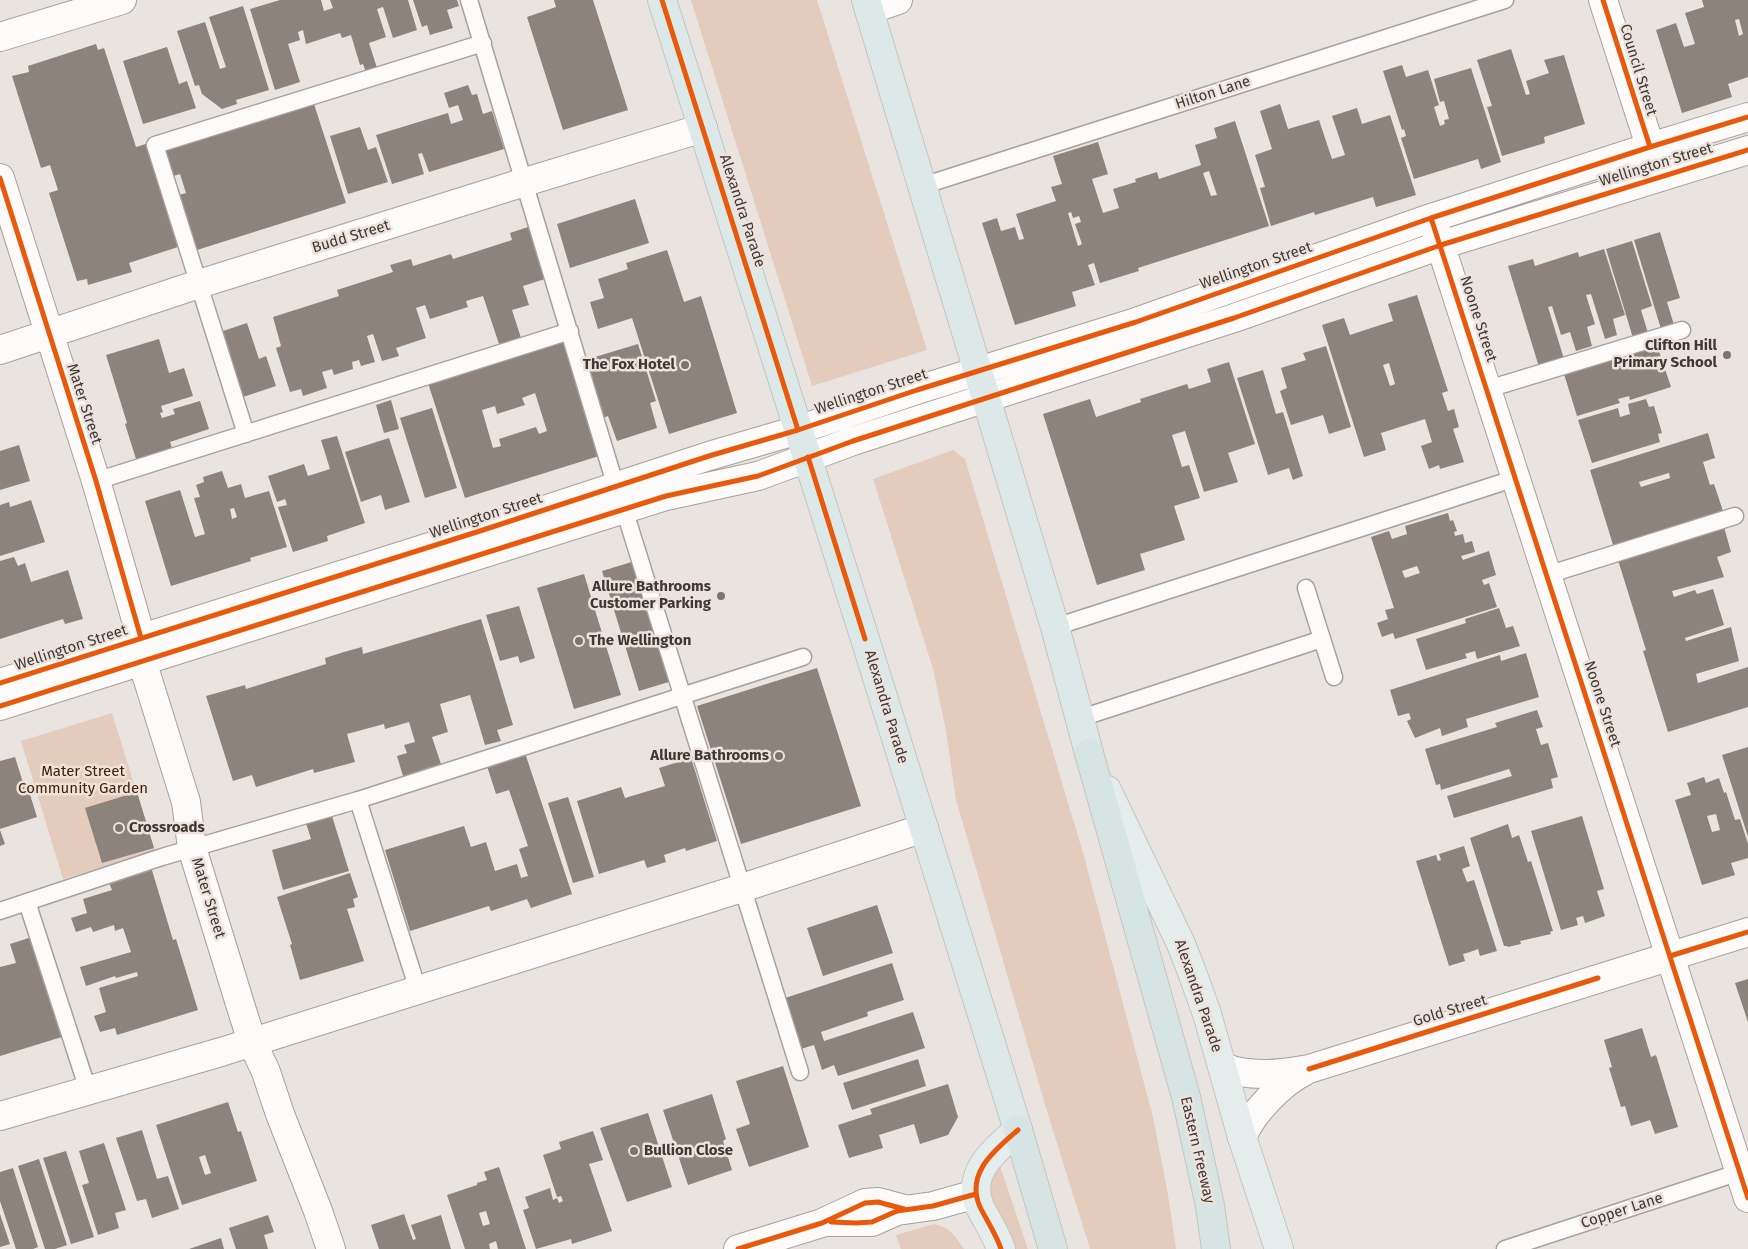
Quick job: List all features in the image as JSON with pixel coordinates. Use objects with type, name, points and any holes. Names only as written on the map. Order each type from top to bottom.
[{"type":"highway","name":"Alexandra Parade","points":[[662,0],[808,457],[1018,1130],[1053,1249]]},
{"type":"highway","name":"Alexandra Parade","points":[[867,5],[1056,627],[1089,753],[1174,1052]]},
{"type":"highway","name":"Eastern Freeway","points":[[1174,1052],[1196,1138],[1210,1206],[1216,1249]]},
{"type":"main road","name":"Alexandra Parade","points":[[1089,753],[1181,944],[1207,1014],[1242,1137],[1279,1249]]},
{"type":"main road","points":[[1001,1249],[993,1229],[980,1206],[976,1194],[977,1180],[984,1165],[995,1150],[1018,1130]]},
{"type":"street","points":[[867,5],[898,0]]},
{"type":"street","name":"Council Street","points":[[1603,0],[1660,177]]},
{"type":"street","points":[[0,37],[115,1]]},
{"type":"street","name":"Wellington Street","points":[[0,706],[142,650],[620,498],[710,456],[798,430],[1136,322],[1432,218],[1748,117]]},
{"type":"street","name":"Budd Street","points":[[0,350],[199,284],[703,128]]},
{"type":"street","name":"Wellington Street","points":[[620,498],[683,491],[758,476],[853,441],[1234,318],[1441,245],[1748,150]]},
{"type":"street","name":"Mater Street","points":[[0,178],[96,481],[186,802],[192,848],[252,1042],[266,1072],[280,1114],[318,1211],[328,1246]]},
{"type":"street","name":"Noone Street","points":[[1432,218],[1748,1198]]},
{"type":"street","name":"Wellington Street","points":[[0,683],[142,650]]},
{"type":"street","points":[[0,1116],[252,1042],[742,888],[924,828]]},
{"type":"street","name":"Gold Street","points":[[1223,1067],[1239,1073],[1249,1074],[1280,1073],[1309,1069],[1748,932]]},
{"type":"street","name":"Gold Street","points":[[1242,1137],[1253,1118],[1277,1092],[1293,1078],[1309,1069]]},
{"type":"street","points":[[738,1249],[822,1223],[843,1221],[856,1223],[872,1222],[904,1209],[933,1206],[976,1194]]},
{"type":"lane","points":[[469,0],[620,498],[800,1072]]},
{"type":"lane","name":"Hilton Lane","points":[[922,186],[1505,0]]},
{"type":"lane","points":[[246,434],[155,145],[483,43]]},
{"type":"lane","points":[[1488,389],[1682,330]]},
{"type":"lane","points":[[96,481],[570,331]]},
{"type":"lane","points":[[1056,627],[1516,478]]},
{"type":"lane","points":[[1547,575],[1735,516]]},
{"type":"lane","points":[[1306,588],[1334,677]]},
{"type":"lane","points":[[1081,718],[1322,639]]},
{"type":"lane","points":[[0,911],[192,848],[358,800],[802,657]]},
{"type":"lane","points":[[358,800],[418,990]]},
{"type":"lane","points":[[27,902],[88,1090]]},
{"type":"lane","name":"Copper Lane","points":[[1505,1249],[1740,1172]]},
{"type":"green space","points":[[691,0],[817,0],[927,350],[812,386]]},
{"type":"green space","points":[[953,450],[965,459],[1084,856],[1153,1117],[1176,1249],[1090,1249],[1046,1108],[956,800],[946,731],[933,669],[873,479]]},
{"type":"green space","name":"Mater Street Community Garden","points":[[112,713],[155,851],[63,879],[21,741]]},
{"type":"green space","points":[[1000,1166],[1028,1249],[1012,1249],[998,1218],[991,1195],[991,1184],[994,1174]]},
{"type":"green space","points":[[934,1224],[948,1230],[964,1249],[901,1249],[896,1235]]},
{"type":"building","points":[[280,0],[321,0],[324,11],[333,8],[330,0],[408,0],[417,30],[393,38],[383,7],[377,9],[386,37],[369,43],[377,68],[366,72],[363,64],[360,65],[351,35],[342,38],[340,33],[306,44],[303,30],[298,32],[300,40],[288,44],[300,82],[275,90],[250,9]]},
{"type":"building","points":[[413,0],[457,0],[459,6],[447,10],[453,28],[430,35],[427,25],[422,27]]},
{"type":"building","points":[[554,0],[593,0],[628,110],[563,130],[527,17],[556,7]]},
{"type":"building","points":[[1702,0],[1748,0],[1748,77],[1728,84],[1732,97],[1682,113],[1656,30],[1676,23],[1684,47],[1695,44],[1685,13],[1704,7]],"holes":[[[1739,19],[1743,34],[1739,36],[1735,20]]]},
{"type":"building","points":[[243,6],[269,90],[236,100],[237,104],[222,109],[202,94],[199,85],[195,86],[177,31],[205,22],[220,69],[226,67],[209,17]]},
{"type":"building","points":[[96,44],[98,50],[104,48],[136,147],[149,143],[181,246],[129,263],[132,272],[88,285],[87,279],[77,281],[49,193],[58,190],[50,165],[41,168],[12,76],[29,72],[28,66]]},
{"type":"building","points":[[167,47],[179,84],[187,81],[196,108],[143,124],[123,61]]},
{"type":"building","points":[[1511,49],[1526,95],[1530,94],[1526,81],[1549,73],[1544,60],[1564,55],[1585,124],[1544,137],[1545,143],[1502,156],[1487,107],[1492,106],[1477,60]]},
{"type":"building","points":[[1402,65],[1406,77],[1428,70],[1439,105],[1434,107],[1440,126],[1445,124],[1444,120],[1449,119],[1444,101],[1440,102],[1434,79],[1471,68],[1501,162],[1481,169],[1478,159],[1414,179],[1401,138],[1406,136],[1404,129],[1402,130],[1383,71]]},
{"type":"building","points":[[468,85],[472,95],[477,94],[483,114],[492,111],[504,149],[429,172],[422,153],[418,154],[424,174],[392,184],[376,135],[448,113],[451,124],[463,120],[458,105],[449,108],[444,93]]},
{"type":"building","points":[[313,101],[346,203],[197,250],[179,195],[186,193],[180,174],[173,176],[164,148]]},
{"type":"building","points":[[1280,104],[1288,129],[1319,120],[1332,159],[1345,155],[1332,116],[1357,108],[1362,124],[1390,115],[1416,195],[1376,207],[1373,197],[1315,215],[1314,212],[1271,226],[1260,188],[1265,187],[1255,155],[1272,149],[1260,111]]},
{"type":"building","points":[[1235,121],[1269,226],[1138,268],[1139,271],[1100,283],[1094,263],[1088,265],[1095,285],[1072,292],[1076,306],[1015,325],[982,223],[997,218],[1001,231],[1015,227],[1019,240],[1024,239],[1016,214],[1056,201],[1051,187],[1062,184],[1053,156],[1098,142],[1108,174],[1092,179],[1103,213],[1119,208],[1113,189],[1136,182],[1135,179],[1157,172],[1159,179],[1201,165],[1195,145],[1217,138],[1214,128]],"holes":[[[1209,171],[1217,195],[1211,196],[1203,173]],[[1071,212],[1073,218],[1079,216],[1081,222],[1075,224],[1082,244],[1078,246],[1068,213]]]},
{"type":"building","points":[[360,127],[368,150],[376,147],[388,182],[348,194],[330,136]]},
{"type":"building","points":[[635,199],[649,243],[570,268],[557,224]]},
{"type":"building","points":[[528,227],[545,279],[523,286],[529,305],[512,310],[521,338],[499,344],[483,296],[466,301],[468,307],[430,319],[425,305],[416,308],[426,338],[396,348],[399,356],[382,361],[373,334],[367,336],[375,362],[361,366],[359,360],[352,362],[353,369],[334,375],[332,369],[322,372],[327,388],[303,396],[301,389],[290,392],[276,348],[281,346],[273,317],[339,296],[337,290],[393,272],[390,265],[411,259],[413,266],[451,254],[453,259],[512,240],[510,233]]},
{"type":"building","points":[[1660,232],[1680,298],[1667,302],[1674,325],[1661,329],[1634,240]]},
{"type":"building","points":[[1632,241],[1652,306],[1641,310],[1648,333],[1633,338],[1606,249]]},
{"type":"building","points":[[1604,249],[1625,315],[1613,319],[1617,335],[1605,339],[1591,294],[1586,295],[1595,324],[1587,327],[1592,346],[1576,351],[1570,332],[1561,335],[1552,306],[1548,307],[1564,359],[1539,367],[1508,266],[1533,259],[1535,266],[1578,252],[1579,257]]},
{"type":"building","name":"The Fox Hotel","points":[[667,250],[684,302],[701,296],[737,413],[669,434],[632,318],[598,329],[590,302],[604,298],[598,279],[628,269],[626,263]]},
{"type":"building","points":[[1417,295],[1448,391],[1442,393],[1448,411],[1454,409],[1459,427],[1453,429],[1464,462],[1440,469],[1439,465],[1429,469],[1421,446],[1432,442],[1425,419],[1381,433],[1386,450],[1364,457],[1322,325],[1344,318],[1350,335],[1393,321],[1388,304]],"holes":[[[1389,363],[1395,384],[1390,386],[1383,365]]]},
{"type":"building","points":[[247,323],[259,359],[266,356],[276,386],[243,397],[223,331]]},
{"type":"building","points":[[159,339],[169,373],[184,368],[193,396],[161,406],[163,412],[160,413],[162,418],[175,414],[173,409],[200,401],[209,429],[170,442],[172,448],[136,459],[106,355]]},
{"type":"building","points":[[563,341],[599,456],[465,498],[428,383]],"holes":[[[535,393],[547,431],[539,434],[536,427],[499,439],[501,446],[493,448],[482,410],[495,406],[497,414],[525,405],[522,398]]]},
{"type":"building","points":[[638,344],[656,401],[650,403],[657,428],[617,441],[608,416],[603,418],[585,360]]},
{"type":"building","points":[[1657,345],[1671,387],[1630,400],[1629,396],[1618,399],[1620,403],[1577,416],[1564,374]]},
{"type":"building","points":[[1326,346],[1351,427],[1329,434],[1323,415],[1291,425],[1280,391],[1287,388],[1281,368],[1306,360],[1303,353]]},
{"type":"building","points":[[1229,362],[1255,444],[1228,453],[1238,482],[1204,492],[1185,431],[1172,435],[1182,467],[1189,465],[1200,498],[1174,506],[1185,540],[1140,554],[1145,570],[1097,585],[1043,414],[1090,399],[1096,417],[1141,402],[1140,399],[1187,384],[1189,389],[1211,382],[1207,369]]},
{"type":"building","points":[[1263,370],[1276,414],[1283,412],[1303,476],[1293,480],[1289,468],[1268,475],[1237,378]]},
{"type":"building","points":[[1646,399],[1649,407],[1654,406],[1662,433],[1658,434],[1660,442],[1592,463],[1578,420],[1618,408],[1620,417],[1630,414],[1628,404]]},
{"type":"building","points":[[391,400],[399,429],[384,433],[376,405]]},
{"type":"building","points":[[432,408],[457,488],[425,498],[400,418]]},
{"type":"building","points":[[1708,433],[1715,458],[1703,462],[1710,485],[1714,484],[1724,514],[1614,548],[1590,470]],"holes":[[[1669,473],[1670,478],[1641,487],[1639,482]]]},
{"type":"building","points":[[337,436],[365,523],[327,536],[328,541],[293,552],[278,507],[287,505],[285,499],[277,502],[268,476],[304,464],[308,476],[330,469],[321,440]]},
{"type":"building","points":[[389,438],[410,502],[385,510],[381,495],[361,502],[345,452]]},
{"type":"building","points":[[19,445],[30,481],[0,490],[0,451]]},
{"type":"building","points":[[222,471],[228,488],[241,484],[245,498],[269,491],[287,547],[250,558],[251,561],[171,586],[145,501],[180,490],[195,537],[205,534],[194,498],[200,497],[196,485],[204,482],[203,477]],"holes":[[[234,508],[237,517],[232,519],[230,509]]]},
{"type":"building","points":[[31,500],[45,542],[0,556],[0,505],[9,502],[10,507]]},
{"type":"building","points":[[1448,513],[1450,521],[1453,520],[1457,531],[1454,532],[1455,536],[1463,534],[1465,543],[1472,541],[1475,552],[1461,556],[1463,560],[1489,551],[1496,575],[1482,580],[1484,585],[1489,583],[1497,607],[1395,639],[1393,633],[1382,637],[1377,623],[1388,619],[1385,610],[1394,608],[1371,537],[1389,531],[1392,539],[1407,534],[1405,526]],"holes":[[[1417,566],[1420,573],[1405,578],[1402,571]]]},
{"type":"building","points":[[1724,527],[1731,552],[1717,557],[1724,577],[1672,591],[1674,597],[1695,590],[1697,594],[1713,589],[1724,625],[1685,638],[1686,641],[1731,627],[1739,661],[1696,674],[1698,683],[1748,667],[1748,707],[1668,732],[1643,651],[1646,650],[1618,560]]},
{"type":"building","points":[[14,557],[18,566],[25,563],[31,582],[68,570],[83,619],[65,624],[63,619],[0,639],[0,561]]},
{"type":"building","points":[[635,561],[672,681],[639,691],[602,571]]},
{"type":"building","name":"The Wellington","points":[[584,574],[621,695],[574,709],[537,588]]},
{"type":"building","points":[[519,606],[535,658],[520,663],[518,656],[500,661],[486,615]]},
{"type":"building","points":[[1499,608],[1506,628],[1513,626],[1520,646],[1477,659],[1475,651],[1465,654],[1467,658],[1426,670],[1416,639],[1466,623],[1465,619]]},
{"type":"building","points":[[481,619],[513,725],[497,730],[501,741],[485,745],[470,695],[440,704],[448,732],[432,737],[441,764],[403,776],[397,756],[407,753],[404,745],[415,742],[409,722],[385,729],[384,724],[347,734],[355,762],[314,773],[313,769],[256,787],[252,775],[233,781],[206,696],[245,685],[246,689],[326,664],[325,658],[344,652],[362,647],[363,654]]},
{"type":"building","points":[[1526,653],[1539,697],[1466,719],[1468,727],[1442,736],[1440,728],[1415,738],[1407,721],[1411,719],[1409,713],[1398,716],[1390,690],[1500,655],[1501,661]]},
{"type":"building","name":"Allure Bathrooms","points":[[817,668],[861,806],[741,844],[697,706]]},
{"type":"building","points":[[1537,710],[1543,727],[1536,729],[1541,745],[1548,743],[1558,777],[1551,779],[1553,788],[1454,818],[1447,796],[1512,776],[1509,769],[1441,790],[1440,784],[1436,785],[1425,749],[1497,727],[1495,723]]},
{"type":"building","points":[[1748,747],[1748,837],[1722,755]]},
{"type":"building","points":[[525,753],[572,894],[531,908],[527,899],[491,911],[489,906],[410,931],[385,850],[464,826],[471,847],[486,842],[495,871],[517,864],[521,878],[528,876],[519,849],[528,846],[509,790],[496,794],[487,766]]},
{"type":"building","points":[[15,757],[25,789],[28,788],[37,817],[0,829],[0,761]]},
{"type":"building","points":[[691,758],[717,841],[686,851],[685,848],[664,855],[666,862],[647,868],[644,860],[599,874],[577,801],[621,787],[625,798],[665,786],[659,768]]},
{"type":"building","points":[[1704,777],[1706,783],[1719,778],[1724,793],[1726,792],[1735,820],[1740,819],[1748,844],[1748,858],[1731,863],[1735,875],[1702,885],[1675,800],[1691,795],[1687,783]],"holes":[[[1716,814],[1720,830],[1712,832],[1707,816]]]},
{"type":"building","name":"Crossroads","points":[[137,792],[154,848],[102,863],[85,808]]},
{"type":"building","points":[[568,797],[594,877],[573,883],[548,803]]},
{"type":"building","points":[[332,816],[349,871],[283,890],[272,850],[311,839],[306,823]]},
{"type":"building","points":[[1582,816],[1604,889],[1597,891],[1605,916],[1585,923],[1583,916],[1576,918],[1578,925],[1561,930],[1531,831]]},
{"type":"building","points":[[1508,824],[1512,838],[1519,835],[1528,862],[1531,861],[1553,931],[1550,932],[1551,934],[1520,941],[1521,944],[1508,947],[1504,946],[1470,838]]},
{"type":"building","points":[[0,830],[5,844],[0,846]]},
{"type":"building","points":[[1464,846],[1470,866],[1462,869],[1467,882],[1474,880],[1497,951],[1480,956],[1478,949],[1463,954],[1465,961],[1449,966],[1416,861],[1436,855],[1438,861],[1441,860],[1439,854]]},
{"type":"building","points":[[151,867],[173,940],[176,939],[198,1010],[117,1035],[115,1028],[100,1032],[94,1016],[106,1012],[99,988],[138,976],[137,972],[116,978],[115,976],[86,986],[80,967],[131,952],[123,928],[115,931],[114,925],[93,932],[91,927],[76,932],[71,918],[87,913],[83,899],[112,890],[108,880]]},
{"type":"building","points":[[350,873],[358,897],[353,899],[355,907],[347,909],[364,961],[300,980],[290,945],[292,944],[277,897]]},
{"type":"building","points":[[877,905],[893,953],[823,976],[807,928]]},
{"type":"building","points":[[35,936],[65,1036],[0,1056],[0,967],[16,963],[10,944]]},
{"type":"building","points":[[892,963],[904,1000],[867,1012],[868,1016],[821,1032],[824,1041],[913,1012],[925,1048],[838,1076],[834,1065],[822,1070],[814,1045],[801,1049],[785,998]]},
{"type":"building","points":[[1748,979],[1748,1022],[1735,983]]},
{"type":"building","points":[[1642,1028],[1651,1057],[1656,1055],[1678,1127],[1655,1134],[1650,1120],[1631,1126],[1625,1106],[1621,1107],[1609,1068],[1612,1067],[1604,1040]]},
{"type":"building","points":[[918,1059],[926,1086],[852,1110],[843,1083]]},
{"type":"building","points":[[783,1066],[809,1147],[749,1167],[736,1129],[750,1124],[736,1081]]},
{"type":"building","points":[[948,1084],[958,1117],[948,1135],[920,1144],[914,1124],[879,1135],[883,1148],[849,1158],[838,1125],[872,1114],[870,1109]]},
{"type":"building","points":[[712,1094],[726,1139],[723,1141],[732,1170],[688,1185],[663,1110]]},
{"type":"building","points":[[228,1102],[238,1132],[241,1131],[257,1181],[182,1205],[156,1125]],"holes":[[[205,1155],[211,1173],[205,1175],[199,1157]]]},
{"type":"building","name":"Bullion Close","points":[[648,1113],[672,1187],[627,1202],[600,1128]]},
{"type":"building","points":[[142,1130],[157,1179],[168,1176],[179,1209],[152,1218],[146,1199],[137,1201],[116,1138]]},
{"type":"building","points":[[593,1131],[603,1160],[589,1164],[612,1231],[572,1244],[571,1239],[536,1249],[523,1210],[529,1208],[525,1197],[550,1188],[553,1200],[557,1198],[559,1203],[563,1201],[561,1196],[557,1197],[543,1155],[561,1149],[559,1142]]},
{"type":"building","points":[[104,1143],[126,1210],[115,1213],[119,1228],[98,1235],[82,1185],[89,1183],[79,1151]]},
{"type":"building","points":[[66,1151],[94,1237],[71,1244],[43,1158]]},
{"type":"building","points":[[39,1159],[67,1245],[55,1249],[45,1249],[18,1166]]},
{"type":"building","points":[[499,1167],[526,1249],[498,1249],[496,1241],[489,1244],[490,1249],[465,1249],[447,1195],[487,1180],[484,1172]],"holes":[[[486,1211],[490,1224],[483,1226],[479,1213]]]},
{"type":"building","points":[[13,1168],[38,1247],[33,1249],[16,1249],[0,1201],[0,1172]]},
{"type":"building","points":[[0,1214],[10,1244],[0,1247]]},
{"type":"building","points":[[404,1214],[413,1240],[416,1239],[411,1225],[441,1215],[451,1249],[379,1249],[371,1225]]},
{"type":"building","points":[[268,1215],[274,1232],[264,1235],[268,1249],[236,1249],[229,1228]]},
{"type":"building","points":[[221,1238],[224,1249],[189,1249]]},
{"type":"cycle path","points":[[662,0],[798,430]]},
{"type":"cycle path","points":[[1603,0],[1650,147]]},
{"type":"cycle path","points":[[0,683],[483,530],[709,456],[798,430],[917,390],[1136,322],[1431,218],[1748,117]]},
{"type":"cycle path","points":[[0,706],[666,496],[758,476],[853,441],[1234,318],[1441,245],[1748,150]]},
{"type":"cycle path","points":[[0,178],[96,481],[141,638]]},
{"type":"cycle path","points":[[1431,218],[1748,1198]]},
{"type":"cycle path","points":[[808,457],[865,639]]},
{"type":"cycle path","points":[[1670,956],[1748,932]]},
{"type":"cycle path","points":[[1309,1069],[1598,978]]},
{"type":"cycle path","points":[[1001,1249],[980,1207],[976,1195],[976,1183],[979,1173],[992,1154],[1018,1130]]},
{"type":"cycle path","points":[[831,1222],[872,1222],[897,1211],[933,1206],[976,1194]]},
{"type":"cycle path","points":[[738,1249],[822,1223],[865,1203],[878,1202],[904,1209]]},
{"type":"place","name":"Clifton Hill Primary School","points":[[1727,355]]},
{"type":"place","name":"The Fox Hotel","points":[[685,365]]},
{"type":"place","name":"Allure Bathrooms Customer Parking","points":[[721,596]]},
{"type":"place","name":"The Wellington","points":[[579,641]]},
{"type":"place","name":"Allure Bathrooms","points":[[779,756]]},
{"type":"place","name":"Crossroads","points":[[119,828]]},
{"type":"place","name":"Bullion Close","points":[[634,1151]]}]
